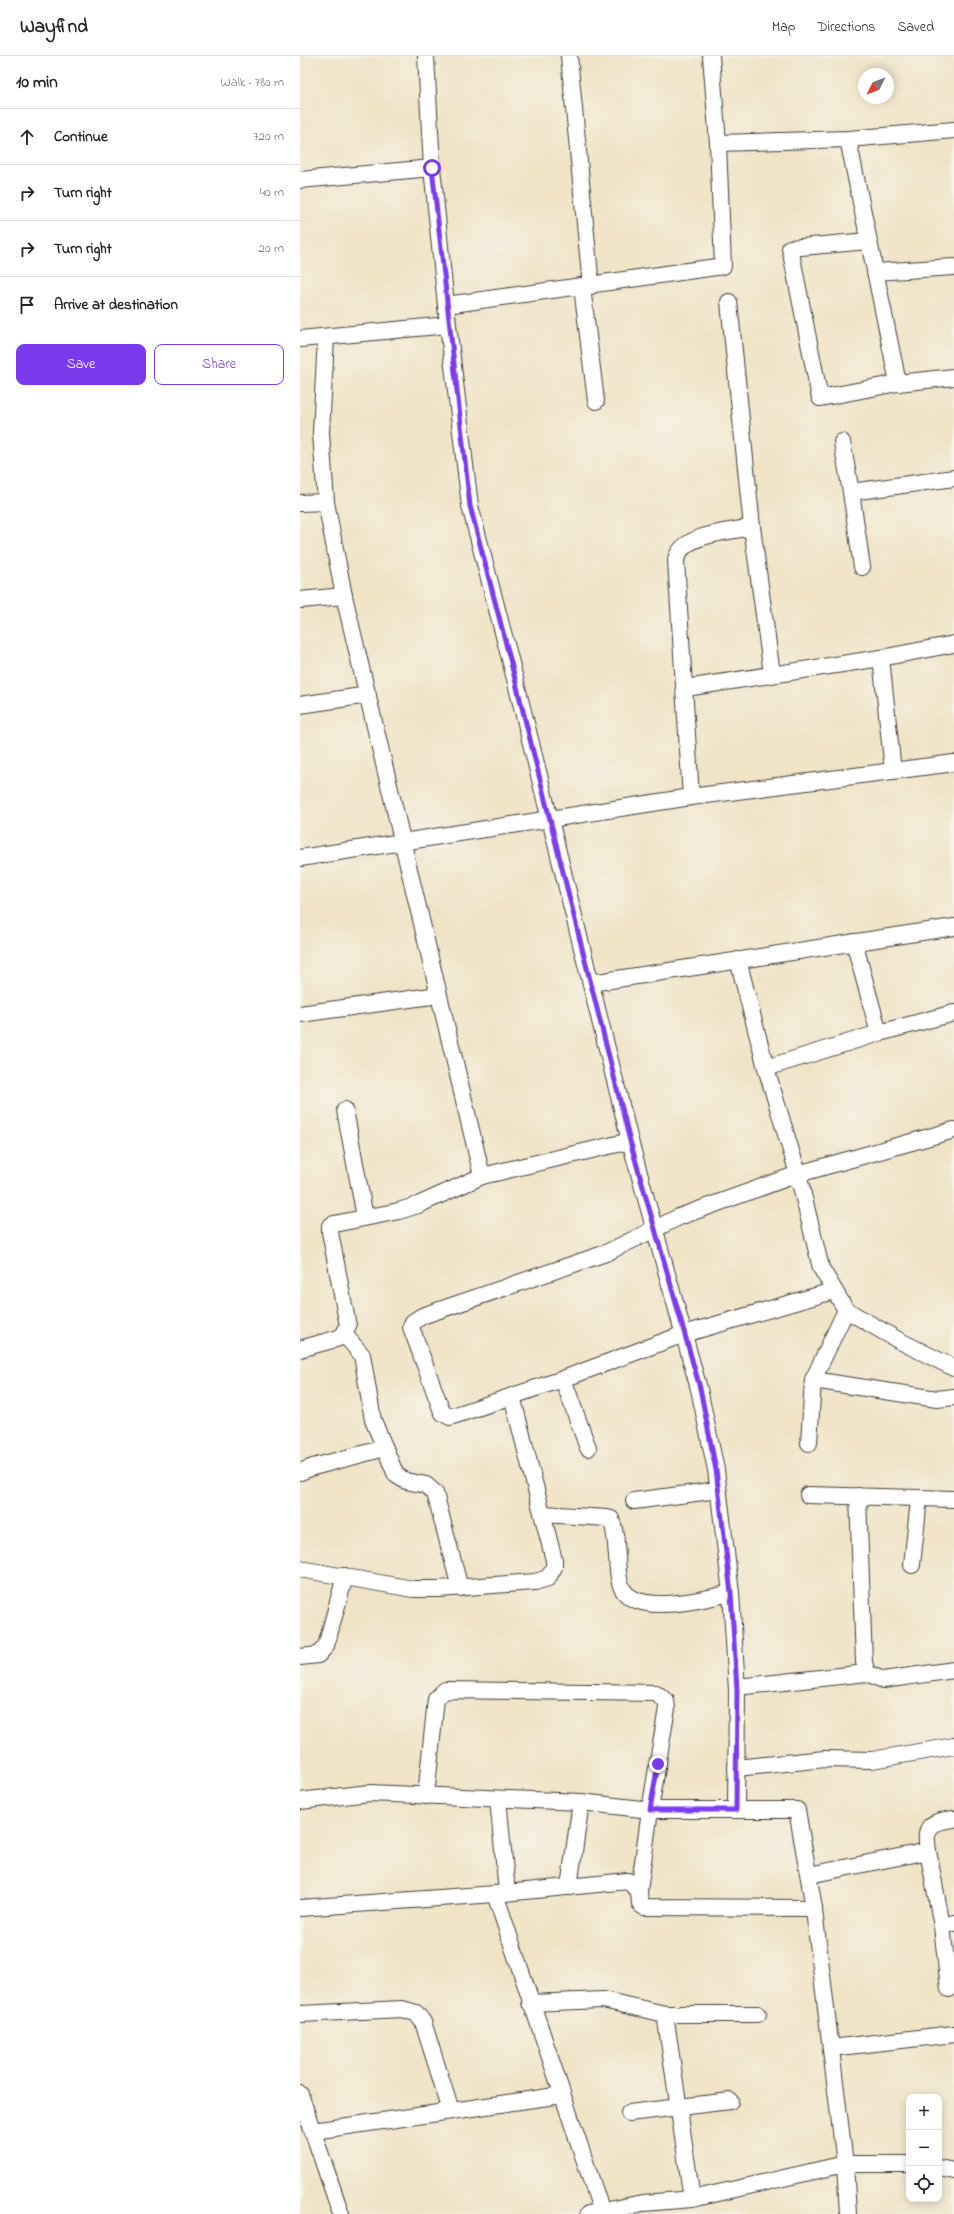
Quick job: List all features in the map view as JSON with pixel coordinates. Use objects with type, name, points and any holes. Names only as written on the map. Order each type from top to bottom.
[{"type":"street","points":[[426,56],[432,168],[448,325],[470,506],[630,1141],[700,1388],[718,1490],[731,1593],[737,1687],[736,1810]]},
{"type":"street","points":[[569,56],[596,401]]},
{"type":"street","points":[[446,305],[723,266],[718,142],[711,56]]},
{"type":"street","points":[[718,142],[848,139],[954,130]]},
{"type":"street","points":[[848,139],[898,383]]},
{"type":"street","points":[[300,180],[432,168]]},
{"type":"street","points":[[868,241],[790,248],[820,398],[898,383],[954,377]]},
{"type":"street","points":[[875,272],[954,267]]},
{"type":"street","points":[[729,302],[752,527],[772,674]]},
{"type":"street","points":[[300,339],[448,325]]},
{"type":"street","points":[[326,337],[321,433],[326,502],[344,596],[482,1176]]},
{"type":"street","points":[[842,442],[862,568]]},
{"type":"street","points":[[851,492],[954,478]]},
{"type":"street","points":[[300,502],[326,502]]},
{"type":"street","points":[[692,797],[686,688],[676,560],[678,553],[690,541],[752,527]]},
{"type":"street","points":[[300,600],[344,596]]},
{"type":"street","points":[[686,688],[881,658],[954,644]]},
{"type":"street","points":[[881,658],[893,771]]},
{"type":"street","points":[[300,705],[368,695]]},
{"type":"street","points":[[300,858],[692,797],[954,763]]},
{"type":"street","points":[[591,983],[954,927]]},
{"type":"street","points":[[854,942],[879,1034]]},
{"type":"street","points":[[738,960],[766,1068],[798,1174],[821,1268],[833,1291],[846,1310],[898,1340],[954,1368]]},
{"type":"street","points":[[300,1014],[439,995]]},
{"type":"street","points":[[766,1068],[954,1013]]},
{"type":"street","points":[[345,1110],[365,1217]]},
{"type":"street","points":[[833,1291],[684,1334],[563,1379],[456,1416],[446,1416],[441,1409],[411,1327],[413,1322],[422,1316],[606,1253],[679,1217],[798,1174],[954,1130]]},
{"type":"street","points":[[300,1350],[339,1338],[344,1334],[348,1326],[329,1229],[330,1226],[339,1221],[399,1211],[418,1205],[482,1176],[630,1141]]},
{"type":"street","points":[[809,1443],[813,1380],[846,1310]]},
{"type":"street","points":[[344,1334],[362,1355],[373,1420],[391,1466],[400,1478],[426,1485],[435,1493],[460,1588]]},
{"type":"street","points":[[563,1379],[588,1448]]},
{"type":"street","points":[[813,1380],[937,1399],[954,1397]]},
{"type":"street","points":[[300,1569],[413,1589],[460,1588],[535,1582],[548,1578],[554,1567],[554,1560],[512,1396]]},
{"type":"street","points":[[300,1472],[313,1467],[385,1448]]},
{"type":"street","points":[[634,1501],[718,1490]]},
{"type":"street","points":[[808,1495],[954,1499]]},
{"type":"street","points":[[858,1496],[864,1662],[867,1673]]},
{"type":"street","points":[[912,1565],[919,1499]]},
{"type":"street","points":[[543,1514],[607,1518],[611,1520],[620,1582],[626,1594],[635,1600],[658,1604],[677,1604],[731,1593]]},
{"type":"street","points":[[300,1657],[318,1655],[326,1646],[345,1576]]},
{"type":"street","points":[[737,1687],[867,1673],[883,1680],[954,1670]]},
{"type":"street","points":[[426,1796],[436,1699],[442,1692],[454,1688],[656,1693],[663,1697],[667,1708],[650,1810],[639,1891],[640,1904],[650,1908],[814,1908]]},
{"type":"street","points":[[736,1768],[826,1760],[872,1760],[954,1746]]},
{"type":"street","points":[[300,1801],[369,1793],[581,1802],[650,1810],[797,1810],[814,1908],[845,2164],[848,2214]]},
{"type":"street","points":[[498,1798],[501,1893],[530,2002],[562,2095],[595,2213],[643,2209],[845,2164],[906,2164]]},
{"type":"street","points":[[569,1887],[581,1802]]},
{"type":"street","points":[[949,1989],[948,1925],[928,1851],[926,1836],[929,1827],[935,1822],[954,1819]]},
{"type":"street","points":[[809,1875],[928,1851]]},
{"type":"street","points":[[300,1908],[501,1893],[628,1881],[639,1891]]},
{"type":"street","points":[[530,2002],[603,2000],[665,2014],[758,2014]]},
{"type":"street","points":[[300,2014],[402,2009],[416,2013],[423,2022],[451,2111]]},
{"type":"street","points":[[665,2014],[692,2199]]},
{"type":"street","points":[[831,2048],[954,2034]]},
{"type":"street","points":[[300,2094],[341,2214]]},
{"type":"street","points":[[313,2131],[562,2095]]},
{"type":"street","points":[[629,2113],[730,2101]]},
{"type":"street","points":[[942,2169],[954,2171]]},
{"type":"route","points":[[432,168],[448,325],[470,506],[510,659],[630,1141],[700,1388],[716,1470],[731,1593],[737,1690],[736,1810],[650,1810],[658,1764]]}]
